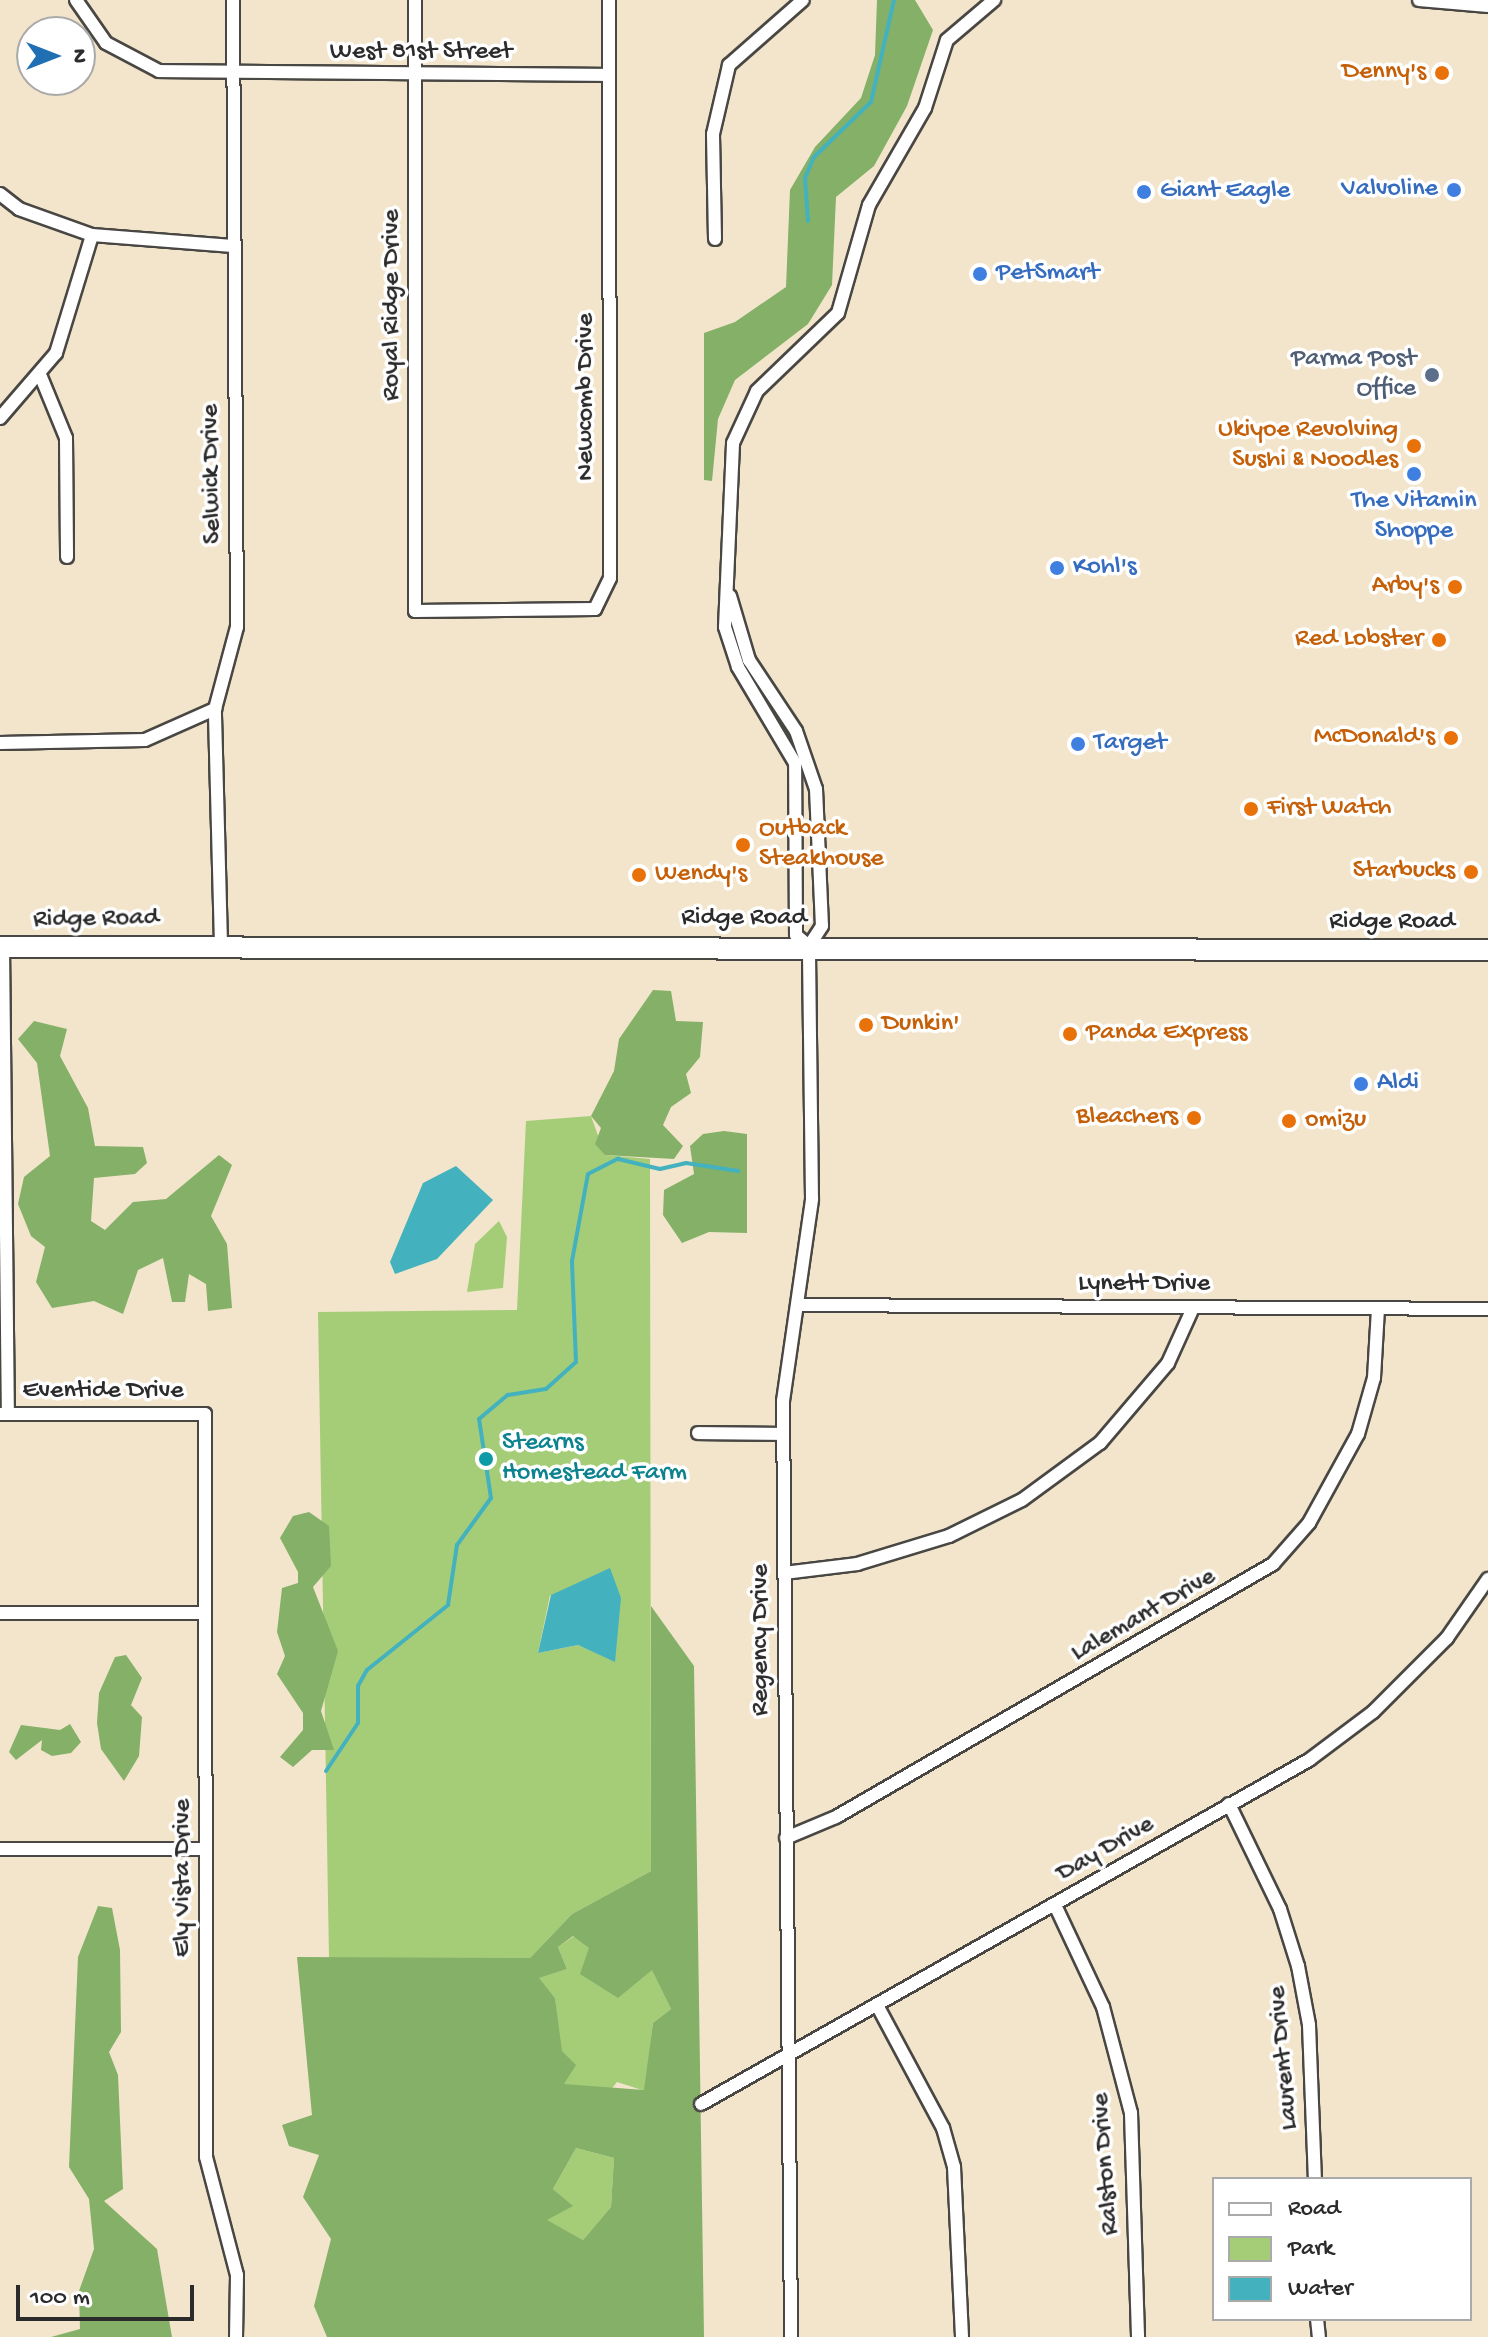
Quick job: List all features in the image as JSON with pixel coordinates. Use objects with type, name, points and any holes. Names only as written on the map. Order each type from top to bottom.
[{"type":"main road","name":"Ridge Road","points":[[2,947],[221,944],[1488,950]]},
{"type":"street","name":"West 81st Street","points":[[76,0],[95,32],[134,62],[175,73],[609,75]]},
{"type":"street","name":"Selwick Drive","points":[[221,944],[215,709],[237,627],[233,0]]},
{"type":"street","name":"Royal Ridge Drive","points":[[415,0],[415,611]]},
{"type":"street","name":"Newcomb Drive","points":[[415,611],[595,609],[603,598],[610,578],[609,0]]},
{"type":"street","points":[[715,239],[713,134],[729,65],[803,0]]},
{"type":"street","points":[[730,596],[749,660],[796,731],[816,789],[822,926],[809,946],[796,935],[795,763],[738,667],[725,627],[730,596],[730,477],[744,409],[838,313],[869,205],[925,108],[947,40],[994,0]]},
{"type":"street","points":[[1419,0],[1488,6]]},
{"type":"street","points":[[0,194],[19,209],[92,235],[233,246]]},
{"type":"street","points":[[0,418],[41,377],[63,336],[92,235]]},
{"type":"street","points":[[41,377],[66,438],[67,557]]},
{"type":"street","points":[[0,743],[145,740],[215,709]]},
{"type":"street","name":"Regency Drive","points":[[791,2337],[783,1434],[787,1357],[800,1305],[812,1199],[809,946]]},
{"type":"street","points":[[2,947],[4,1414]]},
{"type":"street","name":"Lynett Drive","points":[[800,1305],[1488,1309]]},
{"type":"street","points":[[784,1573],[857,1564],[923,1544],[1022,1500],[1100,1443],[1168,1363],[1193,1308]]},
{"type":"street","name":"Lalemant Drive","points":[[786,1838],[836,1817],[1273,1564],[1309,1523],[1358,1434],[1374,1378],[1378,1309]]},
{"type":"street","name":"Eventide Drive","points":[[4,1414],[205,1414]]},
{"type":"street","name":"Ely Vista Drive","points":[[205,1414],[206,2157],[237,2275],[236,2337]]},
{"type":"street","points":[[698,1433],[783,1434]]},
{"type":"street","name":"Day Drive","points":[[701,2104],[1309,1760],[1373,1712],[1447,1638],[1488,1579]]},
{"type":"street","points":[[0,1613],[205,1613]]},
{"type":"street","name":"Laurent Drive","points":[[1229,1804],[1280,1909],[1298,1966],[1314,2082],[1315,2177]]},
{"type":"street","points":[[0,1849],[205,1849]]},
{"type":"street","name":"Ralston Drive","points":[[1055,1905],[1103,2007],[1131,2113],[1138,2337]]},
{"type":"street","points":[[877,2005],[943,2128],[954,2167],[962,2337]]},
{"type":"green space","points":[[877,0],[915,0],[933,30],[907,106],[874,166],[836,197],[832,285],[808,324],[735,380],[718,419],[712,481],[704,480],[704,333],[735,322],[786,287],[790,190],[815,147],[861,98],[875,55]]},
{"type":"green space","points":[[653,990],[671,991],[676,1021],[703,1022],[700,1057],[686,1074],[691,1093],[671,1107],[663,1125],[683,1146],[674,1159],[605,1155],[595,1144],[601,1128],[591,1116],[614,1071],[619,1039]]},
{"type":"green space","points":[[34,1021],[67,1029],[60,1056],[88,1108],[95,1146],[143,1147],[147,1163],[135,1174],[94,1178],[91,1221],[105,1230],[133,1202],[166,1199],[219,1155],[232,1165],[211,1216],[227,1244],[232,1308],[208,1311],[206,1284],[189,1274],[185,1302],[172,1302],[163,1258],[138,1270],[123,1314],[94,1301],[52,1308],[36,1282],[45,1247],[31,1236],[18,1204],[24,1177],[50,1156],[37,1063],[18,1039]]},
{"type":"green space","name":"Stearns Homestead Farm","points":[[591,1116],[605,1155],[650,1159],[651,1871],[572,1914],[530,1958],[329,1959],[318,1312],[517,1310],[526,1121]],"holes":[[[550,1595],[614,1661],[578,1645],[538,1653]]]},
{"type":"green space","points":[[724,1131],[747,1134],[747,1233],[709,1232],[682,1243],[663,1215],[664,1190],[694,1174],[690,1146],[703,1134]]},
{"type":"green space","points":[[499,1221],[507,1237],[503,1288],[467,1292],[475,1244]]},
{"type":"green space","points":[[309,1512],[329,1526],[331,1566],[313,1587],[338,1651],[321,1711],[334,1750],[312,1750],[293,1767],[280,1757],[303,1730],[303,1713],[277,1674],[285,1656],[277,1632],[282,1588],[298,1583],[298,1572],[280,1538],[293,1516]]},
{"type":"green space","points":[[651,1606],[694,1666],[704,2337],[327,2337],[314,2306],[331,2239],[303,2197],[319,2155],[289,2146],[282,2125],[312,2115],[297,1957],[530,1958],[572,1914],[651,1871]],"holes":[[[573,1936],[589,1948],[580,1974],[618,1998],[652,1970],[671,2009],[653,2023],[644,2090],[564,2084],[576,2065],[562,2051],[555,1998],[539,1978],[567,1969],[558,1947]],[[576,2148],[614,2158],[611,2207],[583,2240],[547,2220],[573,2206],[553,2189]]]},
{"type":"green space","points":[[126,1655],[142,1678],[131,1705],[142,1717],[139,1756],[124,1781],[101,1749],[97,1723],[99,1693],[115,1657]]},
{"type":"green space","points":[[70,1724],[81,1742],[71,1753],[52,1756],[41,1750],[42,1740],[16,1760],[9,1752],[21,1725],[60,1730]]},
{"type":"green space","points":[[98,1906],[112,1908],[120,1950],[121,2032],[109,2052],[118,2075],[123,2189],[104,2201],[157,2249],[172,2337],[51,2337],[80,2329],[79,2291],[94,2249],[89,2199],[69,2167],[78,1957]]},
{"type":"green space","points":[[574,1936],[652,1969],[671,2009],[653,2023],[645,2091],[617,2082],[609,2092],[563,2084],[555,1998],[538,1978],[567,1969],[558,1947]]},
{"type":"green space","points":[[576,2148],[614,2158],[611,2207],[583,2240],[546,2220],[572,2206],[553,2189]]},
{"type":"water","points":[[456,1166],[493,1200],[437,1259],[395,1274],[390,1262],[423,1183]]},
{"type":"water","points":[[610,1568],[621,1598],[615,1662],[578,1645],[538,1653],[551,1595]]},
{"type":"waterway","points":[[808,221],[805,178],[814,157],[871,102],[894,0]]},
{"type":"waterway","points":[[326,1771],[358,1723],[358,1686],[367,1670],[448,1605],[457,1545],[491,1498],[479,1419],[508,1395],[546,1389],[576,1362],[572,1261],[588,1174],[618,1159],[660,1169],[686,1163],[738,1171]]},
{"type":"place","name":"Denny's","points":[[1442,73]]},
{"type":"place","name":"Valvoline","points":[[1454,190]]},
{"type":"place","name":"Giant Eagle","points":[[1144,192]]},
{"type":"place","name":"PetSmart","points":[[980,274]]},
{"type":"place","name":"Parma Post Office","points":[[1432,375]]},
{"type":"place","name":"Ukiyoe Revolving Sushi & Noodles","points":[[1414,446]]},
{"type":"place","name":"The Vitamin Shoppe","points":[[1414,474]]},
{"type":"place","name":"Kohl's","points":[[1057,568]]},
{"type":"place","name":"Arby's","points":[[1455,587]]},
{"type":"place","name":"Red Lobster","points":[[1439,640]]},
{"type":"place","name":"McDonald's","points":[[1451,738]]},
{"type":"place","name":"Target","points":[[1078,744]]},
{"type":"place","name":"First Watch","points":[[1251,809]]},
{"type":"place","name":"Outback Steakhouse","points":[[743,845]]},
{"type":"place","name":"Starbucks","points":[[1471,872]]},
{"type":"place","name":"Wendy's","points":[[639,875]]},
{"type":"place","name":"Dunkin'","points":[[866,1025]]},
{"type":"place","name":"Panda Express","points":[[1070,1034]]},
{"type":"place","name":"Aldi","points":[[1361,1084]]},
{"type":"place","name":"Bleachers","points":[[1194,1118]]},
{"type":"place","name":"omizu","points":[[1289,1121]]},
{"type":"place","name":"Stearns Homestead Farm","points":[[486,1459]]}]
